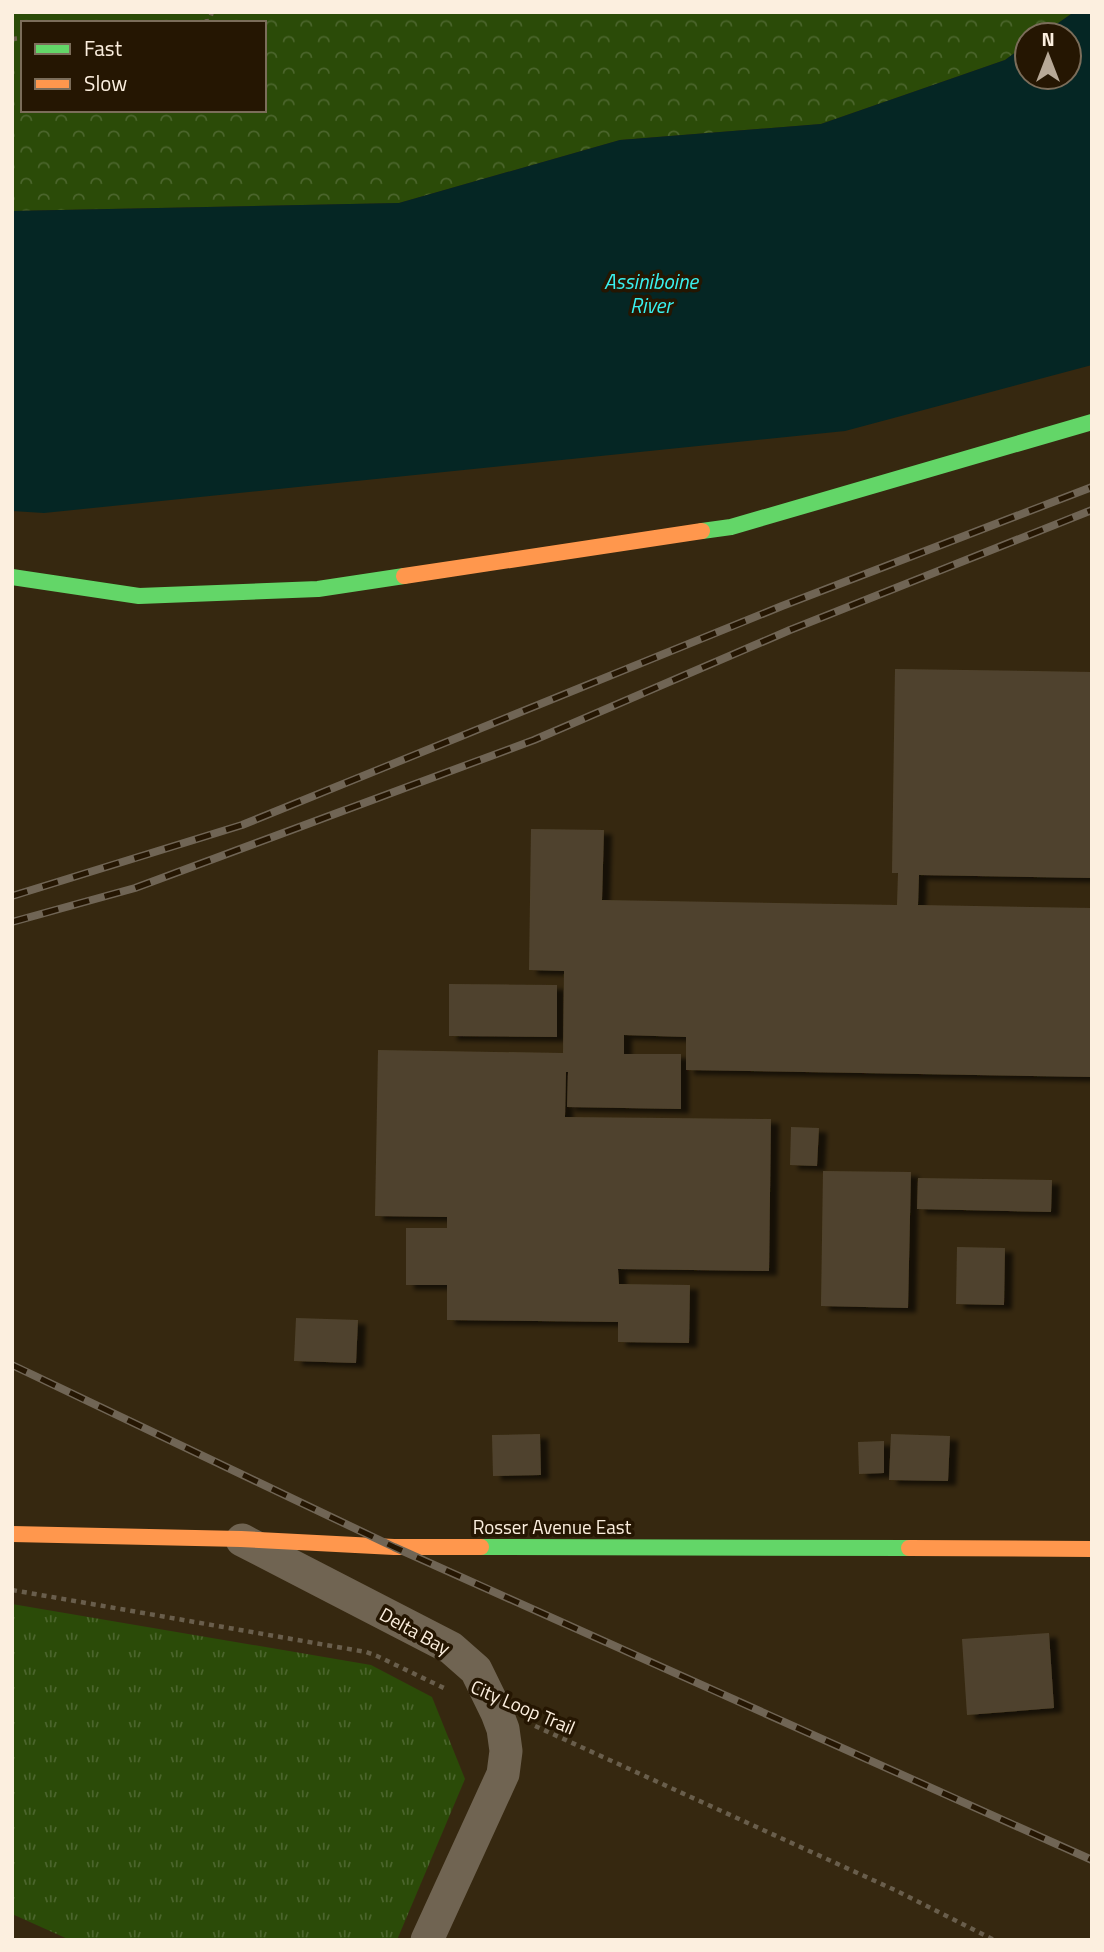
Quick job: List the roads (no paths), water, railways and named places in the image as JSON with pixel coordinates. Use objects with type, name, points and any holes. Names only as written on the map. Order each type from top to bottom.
[{"type":"street","points":[[12,577],[139,596],[318,589],[731,527],[1092,422]]},
{"type":"street","name":"Rosser Avenue East","points":[[12,1534],[241,1539],[408,1547],[1092,1549]]},
{"type":"street","name":"Delta Bay","points":[[241,1539],[451,1648],[476,1670],[497,1713],[503,1729],[506,1751],[503,1774],[427,1940]]},
{"type":"water","name":"Assiniboine River","points":[[1074,12],[1092,12],[1092,365],[845,431],[44,513],[12,511],[12,211],[399,203],[620,140],[821,124],[1005,60],[1013,54],[1013,91],[1083,91],[1083,21],[1061,21]]},
{"type":"railway","points":[[12,896],[242,825],[782,606],[1092,487]]},
{"type":"railway","points":[[12,922],[135,888],[534,740],[790,630],[1092,510]]},
{"type":"railway","points":[[12,1365],[394,1547],[1092,1860]]}]
